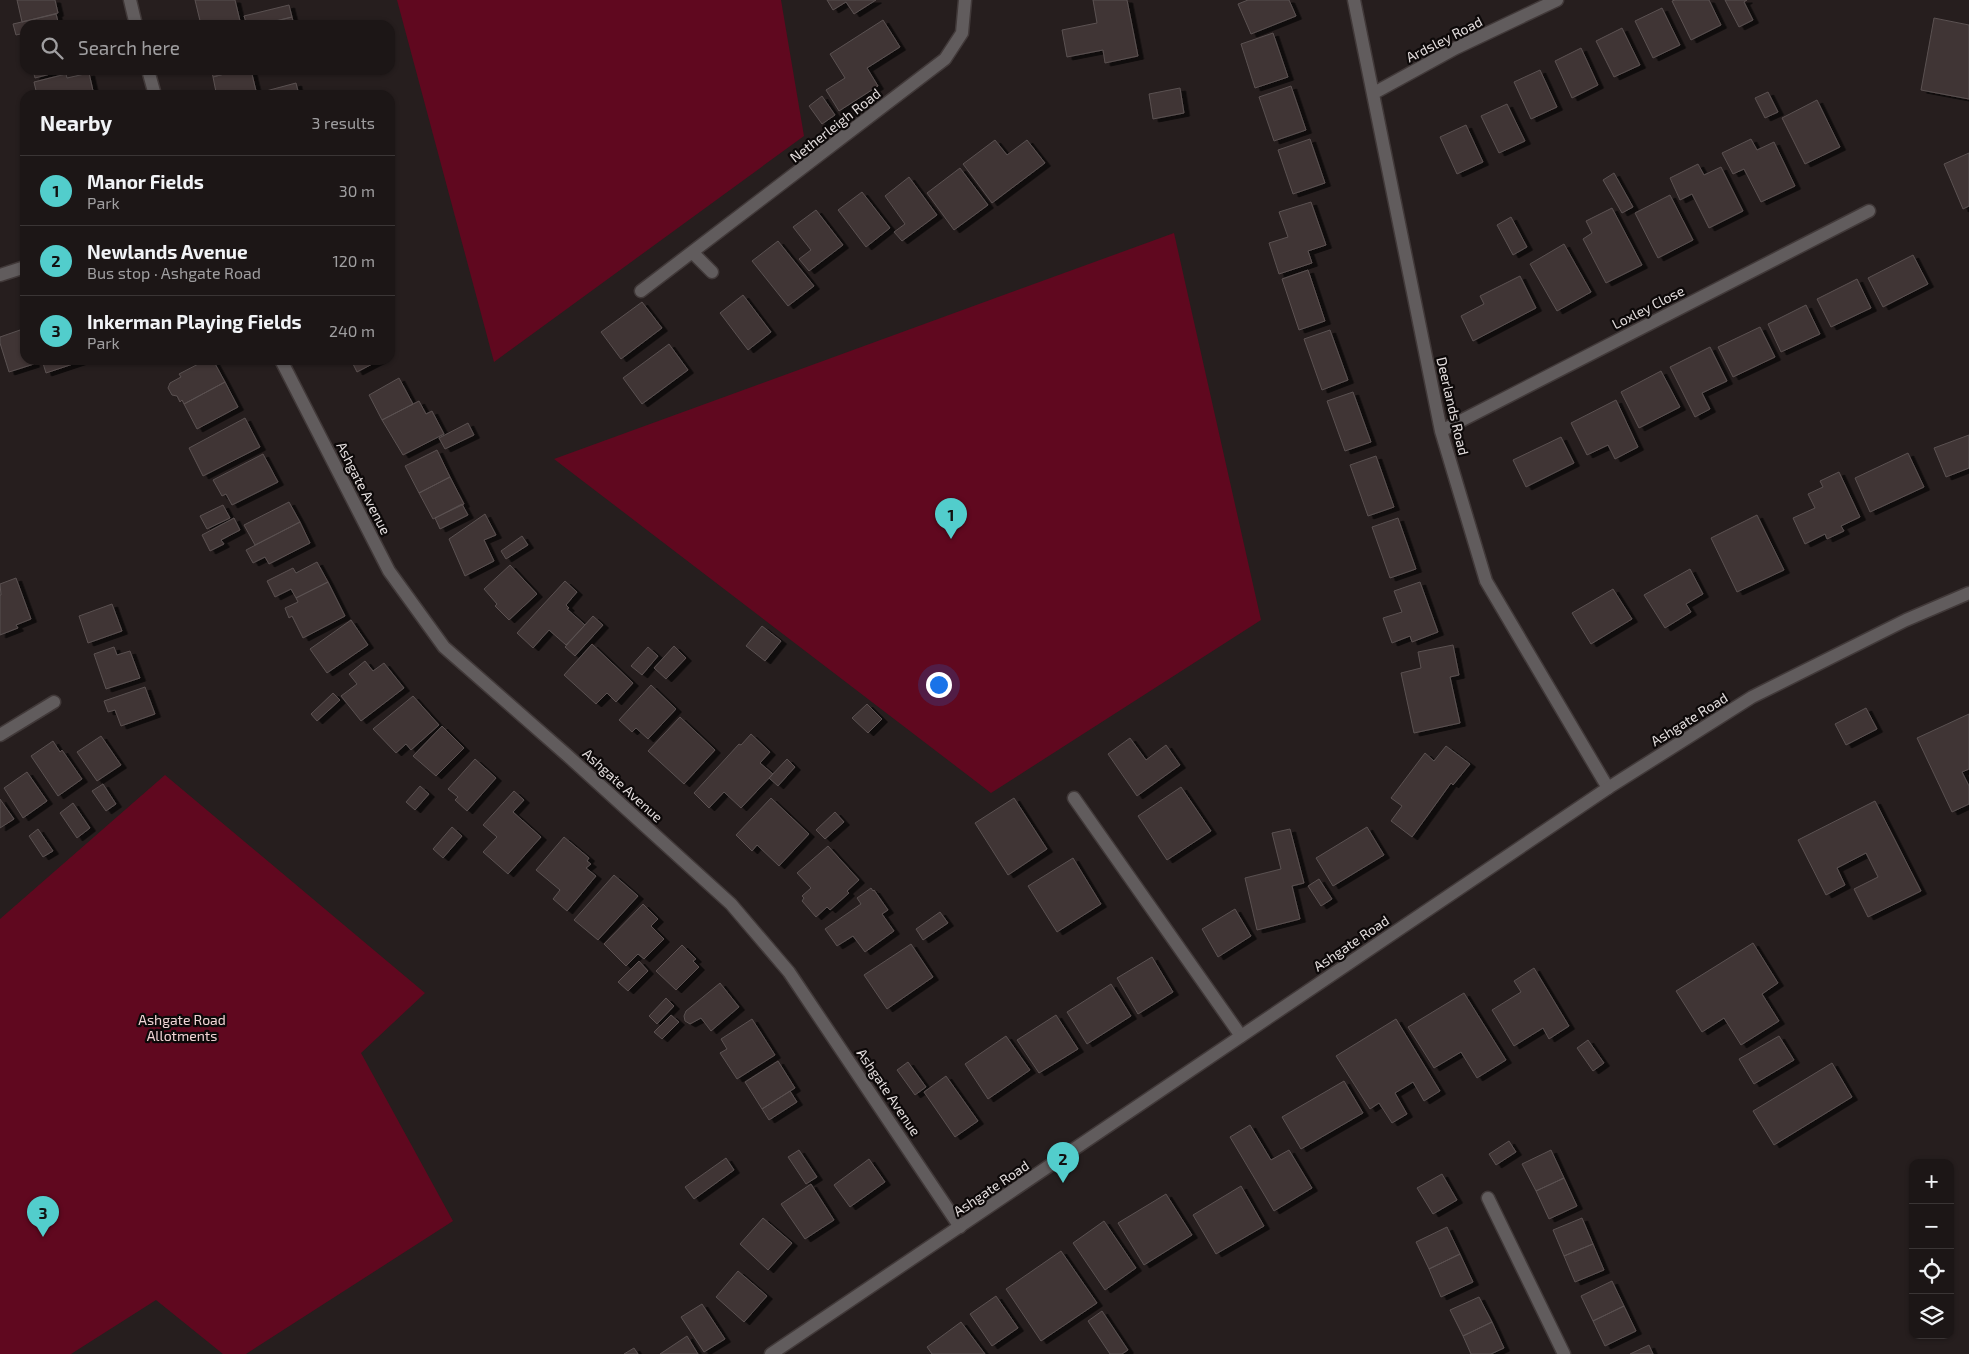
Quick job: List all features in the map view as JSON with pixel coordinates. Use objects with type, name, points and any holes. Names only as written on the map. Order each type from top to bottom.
[{"type":"street","points":[[130,0],[135,20]]},
{"type":"street","name":"Netherleigh Road","points":[[641,292],[945,60],[962,33],[966,0]]},
{"type":"street","name":"Deerlands Road","points":[[1354,0],[1440,431],[1486,581],[1608,788]]},
{"type":"street","name":"Ardsley Road","points":[[1374,93],[1456,48],[1557,0]]},
{"type":"street","points":[[149,75],[154,90]]},
{"type":"street","name":"Loxley Close","points":[[1440,431],[1869,211]]},
{"type":"street","points":[[693,253],[712,272]]},
{"type":"street","points":[[0,275],[20,269]]},
{"type":"street","name":"Ashgate Avenue","points":[[284,365],[389,571],[444,647],[568,756],[731,904],[789,972],[960,1227]]},
{"type":"street","name":"Ashgate Road","points":[[771,1354],[1608,788],[1752,697],[1906,620],[1969,593]]},
{"type":"street","points":[[0,735],[54,702]]},
{"type":"street","points":[[1074,798],[1241,1036]]},
{"type":"street","points":[[1488,1198],[1564,1354]]},
{"type":"green space","points":[[397,0],[781,0],[804,136],[494,362]]},
{"type":"green space","points":[[1174,233],[1261,620],[991,793],[554,459]]},
{"type":"green space","name":"Ashgate Road Allotments","points":[[165,775],[425,993],[361,1053],[453,1221],[246,1354],[223,1354],[156,1300],[71,1354],[0,1354],[0,919]]},
{"type":"building","points":[[17,0],[55,0],[58,13],[30,20],[22,20]]},
{"type":"building","points":[[195,0],[235,0],[240,20],[200,20]]},
{"type":"building","points":[[827,0],[876,0],[854,14],[846,2],[833,10]]},
{"type":"building","points":[[1093,0],[1127,0],[1138,56],[1105,63],[1103,50],[1067,57],[1062,30],[1097,23]]},
{"type":"building","points":[[1248,0],[1289,0],[1296,16],[1251,34],[1238,4]]},
{"type":"building","points":[[1709,0],[1721,25],[1691,40],[1672,1]]},
{"type":"building","points":[[1725,0],[1747,0],[1744,2],[1753,20],[1739,27]]},
{"type":"building","points":[[289,5],[292,17],[279,20],[245,20],[244,16]]},
{"type":"building","points":[[1662,8],[1680,45],[1653,58],[1635,21]]},
{"type":"building","points":[[56,14],[58,20],[30,20]]},
{"type":"building","points":[[292,17],[293,20],[281,20]]},
{"type":"building","points":[[1934,18],[1969,25],[1969,99],[1921,90]]},
{"type":"building","points":[[883,20],[900,47],[867,68],[878,86],[839,111],[826,90],[845,78],[830,54]]},
{"type":"building","points":[[20,22],[20,34],[16,35],[13,24]]},
{"type":"building","points":[[1622,28],[1640,65],[1614,77],[1596,41]]},
{"type":"building","points":[[1273,33],[1288,77],[1255,88],[1241,44]]},
{"type":"building","points":[[1581,48],[1598,85],[1572,98],[1555,61]]},
{"type":"building","points":[[1540,70],[1557,107],[1531,119],[1514,82]]},
{"type":"building","points":[[34,75],[47,75],[35,78]]},
{"type":"building","points":[[62,75],[66,75],[67,78],[89,75],[93,90],[36,90],[34,82]]},
{"type":"building","points":[[220,75],[252,75],[256,90],[216,90],[213,77]]},
{"type":"building","points":[[296,83],[298,90],[270,90]]},
{"type":"building","points":[[1291,86],[1306,130],[1274,141],[1259,97]]},
{"type":"building","points":[[1180,88],[1184,113],[1153,119],[1149,94]]},
{"type":"building","points":[[1768,92],[1778,112],[1765,118],[1755,98]]},
{"type":"building","points":[[822,96],[835,115],[822,124],[809,106]]},
{"type":"building","points":[[1817,100],[1840,147],[1805,164],[1782,118]]},
{"type":"building","points":[[1507,104],[1525,141],[1499,153],[1481,116]]},
{"type":"building","points":[[1466,125],[1483,162],[1457,174],[1440,137]]},
{"type":"building","points":[[1310,139],[1325,183],[1293,194],[1278,150]]},
{"type":"building","points":[[1751,139],[1757,150],[1774,142],[1795,186],[1761,202],[1744,169],[1733,174],[1722,153]]},
{"type":"building","points":[[995,140],[1007,155],[1027,140],[1045,163],[992,203],[963,164]]},
{"type":"building","points":[[1969,153],[1969,206],[1963,209],[1944,164]]},
{"type":"building","points":[[1698,164],[1704,175],[1721,167],[1743,211],[1709,228],[1692,194],[1680,200],[1670,178]]},
{"type":"building","points":[[960,168],[988,205],[954,230],[927,193]]},
{"type":"building","points":[[1614,173],[1633,207],[1622,213],[1603,180]]},
{"type":"building","points":[[909,177],[937,215],[902,241],[894,232],[905,224],[885,196]]},
{"type":"building","points":[[862,192],[890,228],[866,247],[838,210]]},
{"type":"building","points":[[1670,195],[1693,240],[1658,258],[1635,213]]},
{"type":"building","points":[[1311,202],[1326,245],[1308,251],[1312,263],[1279,274],[1269,243],[1288,237],[1279,212]]},
{"type":"building","points":[[1612,208],[1642,265],[1606,283],[1583,239],[1592,233],[1586,221]]},
{"type":"building","points":[[816,210],[843,245],[809,271],[799,259],[811,250],[793,227]]},
{"type":"building","points":[[1511,217],[1527,247],[1513,255],[1497,225]]},
{"type":"building","points":[[778,241],[814,286],[788,306],[752,261]]},
{"type":"building","points":[[1564,244],[1591,292],[1557,311],[1530,264]]},
{"type":"building","points":[[1913,255],[1928,284],[1883,307],[1868,278]]},
{"type":"building","points":[[1308,270],[1325,321],[1299,330],[1282,279]]},
{"type":"building","points":[[1520,276],[1536,308],[1473,341],[1461,316],[1484,304],[1480,296]]},
{"type":"building","points":[[1857,279],[1871,308],[1831,327],[1817,299]]},
{"type":"building","points":[[743,295],[771,332],[748,350],[720,313]]},
{"type":"building","points":[[642,302],[662,328],[621,359],[601,332]]},
{"type":"building","points":[[1806,305],[1820,334],[1781,352],[1768,324]]},
{"type":"building","points":[[1760,327],[1775,357],[1733,377],[1718,347]]},
{"type":"building","points":[[20,330],[20,365],[31,365],[9,372],[0,337]]},
{"type":"building","points":[[1330,330],[1348,380],[1322,390],[1304,339]]},
{"type":"building","points":[[669,344],[688,370],[642,404],[623,378]]},
{"type":"building","points":[[1710,347],[1727,381],[1702,393],[1710,409],[1695,417],[1670,367]]},
{"type":"building","points":[[44,365],[70,365],[46,373]]},
{"type":"building","points":[[196,365],[216,365],[225,382],[184,404],[182,400],[180,402],[177,396],[172,395],[168,388],[170,383],[181,377],[179,374]]},
{"type":"building","points":[[354,365],[370,365],[357,372]]},
{"type":"building","points":[[1661,371],[1680,407],[1639,428],[1621,392]]},
{"type":"building","points":[[399,378],[413,404],[382,420],[369,395]]},
{"type":"building","points":[[225,382],[238,407],[197,429],[184,404]]},
{"type":"building","points":[[1353,392],[1371,442],[1345,451],[1327,401]]},
{"type":"building","points":[[1616,400],[1638,447],[1615,459],[1608,445],[1587,455],[1571,423]]},
{"type":"building","points":[[419,401],[426,414],[432,411],[444,434],[403,455],[382,420]]},
{"type":"building","points":[[245,418],[260,447],[203,476],[189,448]]},
{"type":"building","points":[[468,423],[474,435],[445,449],[439,438]]},
{"type":"building","points":[[1969,435],[1969,468],[1946,477],[1934,448]]},
{"type":"building","points":[[1561,437],[1574,463],[1526,487],[1513,460]]},
{"type":"building","points":[[437,450],[450,477],[419,493],[405,466]]},
{"type":"building","points":[[1908,453],[1924,487],[1870,512],[1855,478]]},
{"type":"building","points":[[263,454],[278,482],[232,505],[226,494],[222,496],[213,480]]},
{"type":"building","points":[[1376,456],[1394,507],[1368,516],[1350,465]]},
{"type":"building","points":[[1839,472],[1860,517],[1841,526],[1844,531],[1827,539],[1825,534],[1805,544],[1793,518],[1815,508],[1808,494],[1823,487],[1820,481]]},
{"type":"building","points":[[450,477],[464,504],[433,519],[419,493]]},
{"type":"building","points":[[289,502],[300,522],[255,545],[244,525]]},
{"type":"building","points":[[462,504],[468,515],[440,529],[435,518]]},
{"type":"building","points":[[223,505],[230,518],[207,529],[200,516]]},
{"type":"building","points":[[485,514],[496,535],[484,540],[494,561],[465,576],[449,539]]},
{"type":"building","points":[[1757,515],[1784,570],[1737,592],[1711,538]]},
{"type":"building","points":[[234,518],[240,530],[221,540],[224,544],[210,551],[202,535]]},
{"type":"building","points":[[1398,518],[1416,569],[1390,578],[1372,527]]},
{"type":"building","points":[[300,522],[310,543],[269,564],[265,557],[253,563],[246,550]]},
{"type":"building","points":[[522,536],[528,545],[506,559],[501,551]]},
{"type":"building","points":[[317,562],[328,582],[296,598],[291,589],[275,597],[267,581],[293,568],[296,573]]},
{"type":"building","points":[[510,565],[537,594],[509,620],[495,606],[497,604],[484,589]]},
{"type":"building","points":[[1690,569],[1703,594],[1686,604],[1691,612],[1665,628],[1644,595]]},
{"type":"building","points":[[16,578],[31,619],[16,625],[18,628],[0,635],[0,584]]},
{"type":"building","points":[[565,581],[577,592],[566,605],[569,608],[567,609],[585,625],[566,645],[549,630],[533,648],[517,633]]},
{"type":"building","points":[[328,582],[345,616],[303,638],[292,616],[289,618],[285,608],[298,602],[296,598]]},
{"type":"building","points":[[1420,582],[1438,632],[1412,642],[1410,636],[1392,643],[1383,618],[1402,612],[1394,591]]},
{"type":"building","points":[[1613,589],[1632,619],[1591,644],[1572,613]]},
{"type":"building","points":[[112,604],[122,631],[88,643],[79,616]]},
{"type":"building","points":[[593,616],[603,625],[575,656],[565,647]]},
{"type":"building","points":[[351,620],[368,645],[327,673],[310,649]]},
{"type":"building","points":[[762,626],[781,641],[765,661],[746,646]]},
{"type":"building","points":[[592,644],[633,683],[616,702],[607,693],[596,704],[564,675]]},
{"type":"building","points":[[1453,645],[1459,675],[1450,677],[1460,723],[1414,733],[1401,673],[1421,668],[1418,652]]},
{"type":"building","points":[[674,646],[686,658],[666,679],[654,668]]},
{"type":"building","points":[[114,647],[117,655],[130,651],[140,678],[106,689],[94,654]]},
{"type":"building","points":[[648,647],[658,656],[642,675],[631,666]]},
{"type":"building","points":[[365,661],[373,671],[384,663],[404,688],[361,721],[341,696],[357,684],[349,674]]},
{"type":"building","points":[[651,685],[676,709],[648,739],[636,728],[632,732],[619,720]]},
{"type":"building","points":[[145,687],[155,714],[121,726],[115,710],[108,712],[104,701]]},
{"type":"building","points":[[333,693],[340,700],[317,721],[311,714]]},
{"type":"building","points":[[413,696],[439,725],[411,750],[406,744],[396,753],[373,729]]},
{"type":"building","points":[[867,704],[882,719],[868,733],[852,718]]},
{"type":"building","points":[[1866,708],[1877,729],[1846,745],[1835,724]]},
{"type":"building","points":[[1969,714],[1969,769],[1962,772],[1969,786],[1969,804],[1952,812],[1917,738]]},
{"type":"building","points":[[680,717],[715,750],[684,784],[648,751]]},
{"type":"building","points":[[442,726],[464,748],[436,776],[413,756]]},
{"type":"building","points":[[751,734],[770,752],[760,763],[773,774],[741,808],[724,792],[709,808],[694,793],[739,744],[741,745]]},
{"type":"building","points":[[101,736],[121,765],[97,781],[77,752]]},
{"type":"building","points":[[1130,738],[1146,760],[1166,745],[1180,765],[1137,796],[1108,754]]},
{"type":"building","points":[[53,741],[60,752],[62,750],[82,779],[58,796],[31,756]]},
{"type":"building","points":[[1446,746],[1470,764],[1453,785],[1451,783],[1412,837],[1391,821],[1402,806],[1391,798],[1425,753],[1434,761]]},
{"type":"building","points":[[475,759],[496,778],[467,811],[455,800],[458,797],[448,789]]},
{"type":"building","points":[[787,759],[795,767],[778,786],[769,778]]},
{"type":"building","points":[[27,772],[47,801],[23,818],[4,788]]},
{"type":"building","points":[[103,784],[116,804],[106,811],[92,791]]},
{"type":"building","points":[[420,786],[429,794],[415,810],[406,802]]},
{"type":"building","points":[[1181,787],[1211,831],[1167,860],[1138,816]]},
{"type":"building","points":[[514,791],[524,800],[513,812],[541,837],[508,874],[483,852],[497,837],[483,825]]},
{"type":"building","points":[[771,798],[809,834],[779,866],[757,845],[752,851],[736,835]]},
{"type":"building","points":[[1014,798],[1047,849],[1008,875],[975,823]]},
{"type":"building","points":[[0,799],[14,819],[0,828]]},
{"type":"building","points":[[1875,801],[1921,891],[1868,917],[1854,889],[1878,877],[1866,853],[1837,868],[1845,885],[1826,895],[1798,840]]},
{"type":"building","points":[[73,803],[90,828],[77,838],[60,813]]},
{"type":"building","points":[[835,812],[844,822],[825,839],[816,830]]},
{"type":"building","points":[[452,827],[462,836],[443,858],[433,849]]},
{"type":"building","points":[[1367,827],[1384,855],[1333,886],[1316,858]]},
{"type":"building","points":[[38,829],[53,851],[43,857],[29,836]]},
{"type":"building","points":[[1290,829],[1304,883],[1292,886],[1300,919],[1257,930],[1245,878],[1281,869],[1272,833]]},
{"type":"building","points":[[564,837],[589,858],[587,861],[591,864],[586,868],[596,876],[567,911],[553,899],[560,890],[536,870]]},
{"type":"building","points":[[828,846],[859,880],[847,891],[849,893],[830,910],[827,907],[816,917],[802,901],[804,898],[802,896],[811,888],[797,873]]},
{"type":"building","points":[[1073,858],[1101,904],[1057,932],[1028,886]]},
{"type":"building","points":[[614,875],[638,896],[598,940],[574,920]]},
{"type":"building","points":[[1319,879],[1332,899],[1321,906],[1308,886]]},
{"type":"building","points":[[871,888],[888,910],[882,914],[894,931],[865,952],[853,936],[837,946],[825,929],[861,904],[857,898]]},
{"type":"building","points":[[643,904],[658,919],[651,926],[664,939],[644,959],[638,954],[626,966],[604,944]]},
{"type":"building","points":[[1235,909],[1251,936],[1218,957],[1202,929]]},
{"type":"building","points":[[940,912],[948,923],[923,940],[916,929]]},
{"type":"building","points":[[1753,943],[1778,983],[1762,994],[1779,1021],[1741,1045],[1724,1018],[1702,1032],[1676,991]]},
{"type":"building","points":[[911,944],[933,977],[887,1009],[864,975]]},
{"type":"building","points":[[682,945],[696,959],[693,961],[699,967],[676,990],[656,971]]},
{"type":"building","points":[[1152,957],[1173,992],[1138,1014],[1117,978]]},
{"type":"building","points":[[639,961],[648,971],[628,991],[618,982]]},
{"type":"building","points":[[1534,968],[1569,1026],[1549,1039],[1543,1028],[1514,1046],[1492,1010],[1521,992],[1514,981]]},
{"type":"building","points":[[720,983],[739,1007],[711,1031],[701,1018],[690,1024],[685,1021],[686,1011]]},
{"type":"building","points":[[1111,984],[1131,1016],[1087,1044],[1067,1012]]},
{"type":"building","points":[[1464,993],[1506,1060],[1477,1078],[1461,1052],[1434,1068],[1408,1027]]},
{"type":"building","points":[[666,998],[674,1006],[657,1024],[649,1016]]},
{"type":"building","points":[[671,1015],[679,1022],[662,1039],[654,1032]]},
{"type":"building","points":[[1056,1015],[1078,1049],[1039,1073],[1017,1040]]},
{"type":"building","points":[[752,1019],[775,1055],[737,1079],[720,1053],[727,1049],[721,1039]]},
{"type":"building","points":[[1396,1019],[1440,1091],[1424,1101],[1413,1082],[1395,1093],[1407,1114],[1392,1123],[1379,1103],[1370,1109],[1336,1056]]},
{"type":"building","points":[[1006,1036],[1030,1070],[988,1099],[965,1064]]},
{"type":"building","points":[[1779,1036],[1794,1060],[1754,1084],[1739,1059]]},
{"type":"building","points":[[1588,1040],[1604,1063],[1593,1071],[1577,1048]]},
{"type":"building","points":[[778,1061],[795,1088],[762,1109],[745,1082]]},
{"type":"building","points":[[908,1062],[926,1087],[915,1095],[897,1070]]},
{"type":"building","points":[[1832,1063],[1852,1097],[1774,1145],[1753,1111]]},
{"type":"building","points":[[946,1076],[978,1121],[955,1137],[924,1092]]},
{"type":"building","points":[[1344,1081],[1363,1113],[1301,1149],[1282,1117]]},
{"type":"building","points":[[790,1091],[797,1102],[769,1120],[762,1109]]},
{"type":"building","points":[[1250,1125],[1271,1160],[1289,1150],[1312,1188],[1274,1211],[1230,1137]]},
{"type":"building","points":[[1509,1141],[1516,1152],[1496,1165],[1489,1154]]},
{"type":"building","points":[[799,1150],[817,1177],[806,1184],[788,1157]]},
{"type":"building","points":[[1551,1150],[1564,1178],[1536,1191],[1522,1164]]},
{"type":"building","points":[[726,1158],[734,1170],[694,1199],[685,1187]]},
{"type":"building","points":[[869,1159],[885,1182],[850,1207],[834,1185]]},
{"type":"building","points":[[1442,1174],[1457,1200],[1433,1214],[1417,1188]]},
{"type":"building","points":[[1564,1178],[1577,1206],[1549,1219],[1536,1191]]},
{"type":"building","points":[[811,1184],[834,1220],[805,1239],[781,1204]]},
{"type":"building","points":[[1241,1186],[1264,1226],[1216,1254],[1193,1215]]},
{"type":"building","points":[[1166,1194],[1192,1235],[1144,1265],[1118,1223]]},
{"type":"building","points":[[763,1218],[792,1243],[768,1270],[740,1244]]},
{"type":"building","points":[[1582,1218],[1593,1244],[1564,1256],[1553,1230]]},
{"type":"building","points":[[1104,1221],[1136,1268],[1105,1290],[1073,1243]]},
{"type":"building","points":[[1447,1227],[1460,1254],[1429,1269],[1416,1242]]},
{"type":"building","points":[[1593,1244],[1604,1270],[1575,1282],[1564,1256]]},
{"type":"building","points":[[1061,1251],[1097,1303],[1041,1341],[1006,1289]]},
{"type":"building","points":[[1460,1254],[1473,1282],[1441,1297],[1429,1269]]},
{"type":"building","points":[[738,1271],[767,1296],[744,1322],[716,1297]]},
{"type":"building","points":[[1612,1281],[1624,1306],[1593,1321],[1581,1296]]},
{"type":"building","points":[[996,1296],[1018,1328],[992,1346],[970,1314]]},
{"type":"building","points":[[1479,1297],[1492,1322],[1463,1336],[1450,1310]]},
{"type":"building","points":[[702,1304],[725,1339],[704,1352],[681,1317]]},
{"type":"building","points":[[1624,1306],[1636,1331],[1605,1346],[1593,1321]]},
{"type":"building","points":[[1102,1311],[1128,1350],[1122,1354],[1110,1354],[1088,1321]]},
{"type":"building","points":[[961,1322],[985,1354],[932,1354],[927,1347]]},
{"type":"building","points":[[1492,1322],[1504,1348],[1491,1354],[1471,1354],[1463,1336]]},
{"type":"building","points":[[687,1336],[698,1354],[660,1354]]},
{"type":"building","points":[[1649,1345],[1653,1354],[1630,1354]]},
{"type":"building","points":[[634,1348],[638,1354],[624,1354]]},
{"type":"place","name":"Manor Fields","points":[[951,539]]},
{"type":"place","name":"Newlands Avenue","points":[[1063,1183]]},
{"type":"place","name":"Inkerman Playing Fields","points":[[43,1237]]}]
